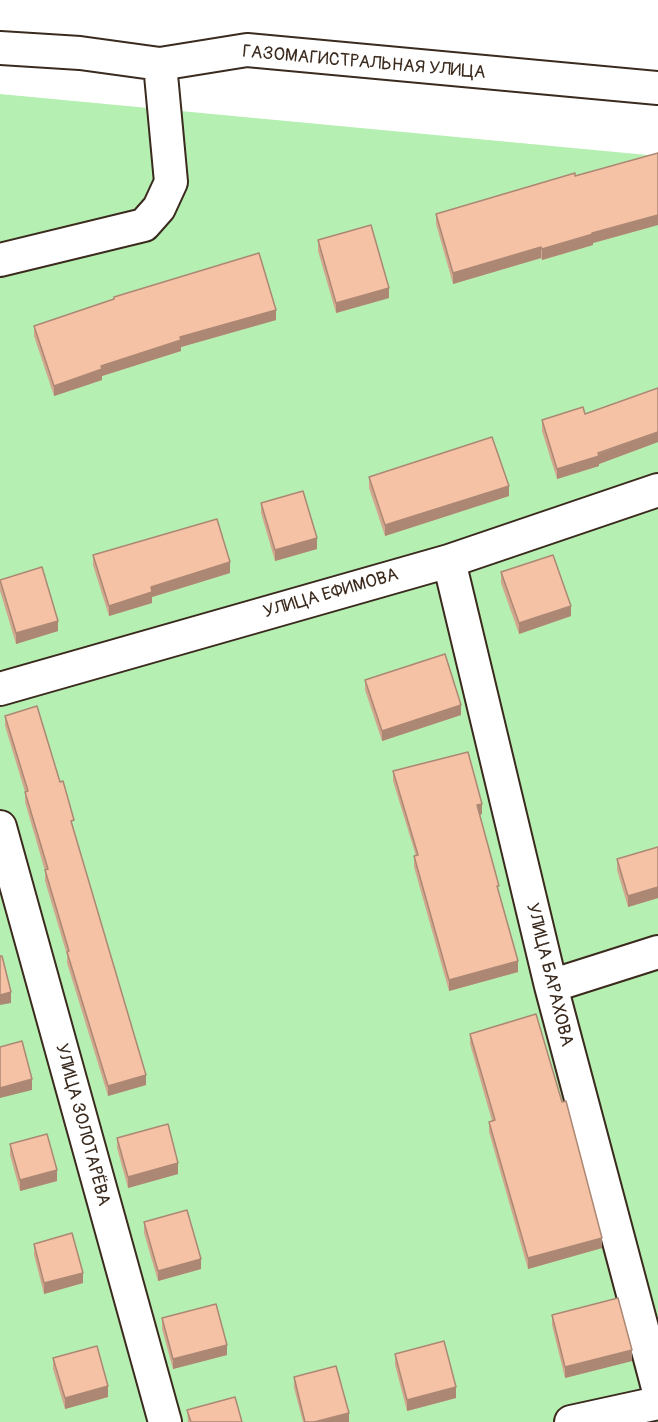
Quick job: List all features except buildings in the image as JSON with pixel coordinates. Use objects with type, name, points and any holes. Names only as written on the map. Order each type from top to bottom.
[{"type":"street","name":"ГАЗОМАГИСТРАЛЬНАЯ УЛИЦА","points":[[0,48],[80,53],[160,64],[247,50],[658,88]]},
{"type":"street","points":[[0,260],[144,225],[159,208],[171,182],[160,64]]},
{"type":"street","name":"УЛИЦА ЕФИМОВА","points":[[0,689],[448,561],[658,489]]},
{"type":"street","name":"УЛИЦА БАРАХОВА","points":[[448,561],[551,986],[658,1388]]},
{"type":"street","name":"УЛИЦА ЗОЛОТАРЁВА","points":[[0,827],[165,1422]]},
{"type":"street","points":[[551,986],[658,952]]},
{"type":"street","points":[[572,1422],[658,1402]]},
{"type":"green space","points":[[0,94],[658,156],[658,1422],[0,1422]]}]
